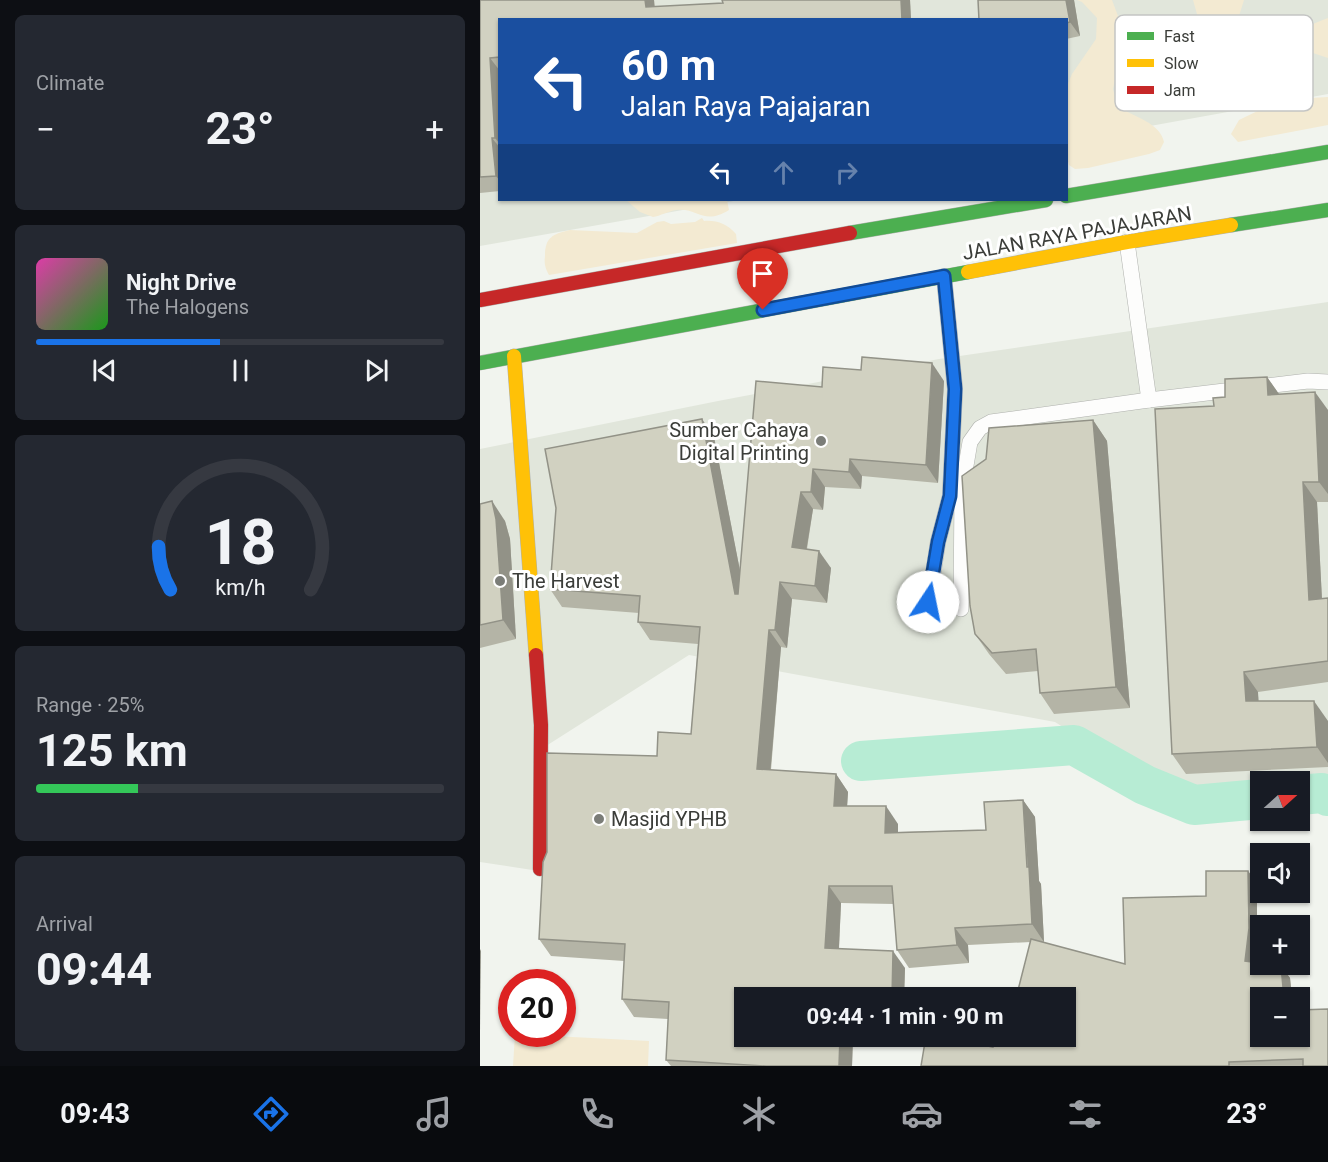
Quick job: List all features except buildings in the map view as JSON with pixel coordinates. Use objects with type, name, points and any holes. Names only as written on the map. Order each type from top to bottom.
[{"type":"main road","name":"JALAN RAYA PAJAJARAN","points":[[1068,196],[1328,152]]},
{"type":"main road","name":"JALAN RAYA PAJAJARAN","points":[[480,300],[769,246],[1040,201]]},
{"type":"main road","name":"JALAN RAYA PAJAJARAN","points":[[480,363],[1127,242],[1328,210]]},
{"type":"main road","points":[[514,356],[541,725],[540,869]]},
{"type":"lane","points":[[1127,242],[1149,400]]},
{"type":"lane","points":[[924,617],[938,542],[950,496],[955,389],[944,276]]},
{"type":"lane","points":[[961,609],[962,489],[970,441],[980,428],[991,422],[1149,400],[1308,381],[1328,382]]},
{"type":"shaded area","points":[[480,0],[1328,0],[1328,94],[1313,97],[1313,15],[1115,15],[1115,111],[1234,111],[1068,141],[1068,18],[498,18],[498,201],[733,201],[480,246]]},
{"type":"shaded area","points":[[1077,0],[1112,0],[1118,15],[1115,15],[1113,89],[1115,111],[1126,111],[1158,130],[1164,142],[1160,150],[1088,168],[1075,169],[1069,165],[1068,84],[1096,39],[1097,18],[1082,2]]},
{"type":"shaded area","points":[[1193,0],[1244,0],[1239,15],[1197,14]]},
{"type":"shaded area","points":[[1328,18],[1328,58],[1313,53],[1313,24]]},
{"type":"shaded area","points":[[1328,97],[1328,125],[1238,142],[1231,134],[1239,120],[1258,111],[1313,111],[1313,98]]},
{"type":"shaded area","points":[[627,201],[727,201],[729,210],[713,216],[684,210],[653,217],[640,212]]},
{"type":"shaded area","points":[[702,218],[704,221],[725,225],[736,234],[737,243],[549,275],[546,268],[545,250],[548,240],[559,233],[570,230],[637,233],[657,222],[664,221],[671,224],[695,222]]},
{"type":"shaded area","points":[[1328,302],[1328,801],[1310,803],[1310,771],[1250,771],[1250,810],[1203,815],[1055,722],[689,655],[546,746],[578,877],[480,862],[480,449],[939,359]]},
{"type":"shaded area","points":[[576,1037],[649,1041],[648,1066],[513,1066],[514,1047],[576,1047]]},
{"type":"waterway","points":[[861,761],[1074,745],[1145,785],[1194,805],[1250,800]]},
{"type":"waterway","points":[[1310,794],[1322,793],[1328,796]]},
{"type":"traffic: fast","points":[[1068,196],[1328,152]]},
{"type":"traffic: fast","points":[[850,233],[1040,201]]},
{"type":"traffic: fast","points":[[1231,225],[1328,210]]},
{"type":"traffic: fast","points":[[480,363],[968,272]]},
{"type":"traffic: slow","points":[[968,272],[1231,225]]},
{"type":"traffic: slow","points":[[514,356],[536,655]]},
{"type":"traffic: jam","points":[[480,300],[850,233]]},
{"type":"traffic: jam","points":[[536,655],[541,725],[540,869]]},
{"type":"place","name":"Sumber Cahaya Digital Printing","points":[[821,441]]},
{"type":"place","name":"The Harvest","points":[[500,581]]},
{"type":"place","name":"Masjid YPHB","points":[[599,819]]},
{"type":"route","points":[[763,310],[944,276],[955,389],[950,496],[938,542],[928,602]]}]
